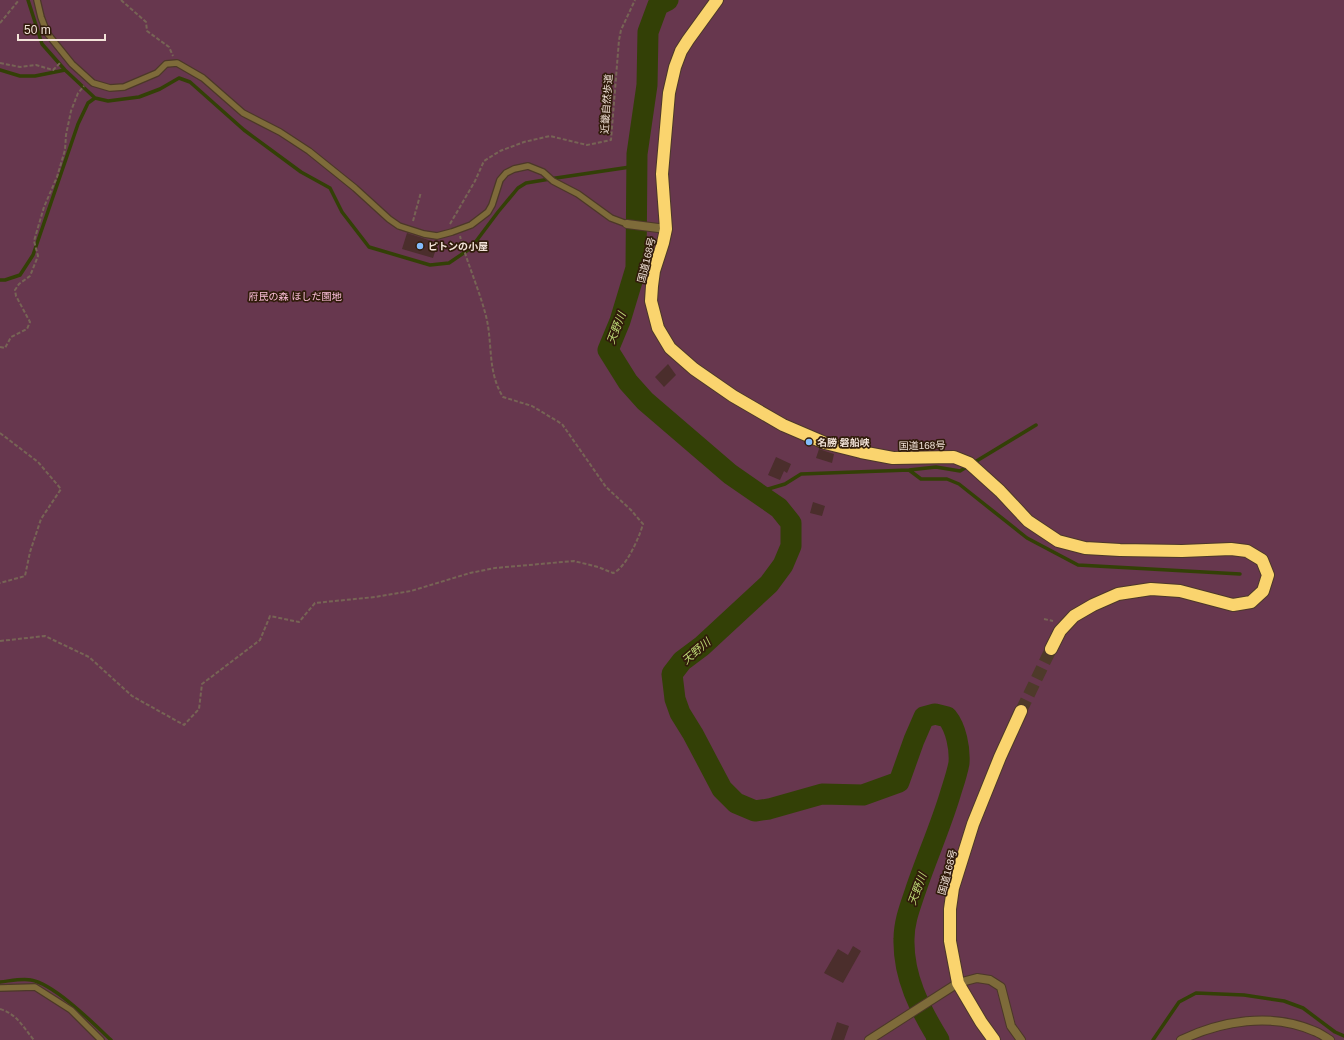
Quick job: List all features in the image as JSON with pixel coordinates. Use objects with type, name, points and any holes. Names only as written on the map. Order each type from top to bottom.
[{"type":"highway","name":"国道168号","points":[[717,0],[681,51],[675,67],[669,93],[662,174],[661,228],[663,243],[654,271],[651,302],[658,328],[670,348],[694,369],[727,392],[783,425],[825,443],[893,458],[954,457],[969,463],[1000,491],[1028,521],[1058,541],[1085,548],[1120,550],[1236,549],[1247,551],[1262,560],[1268,575],[1263,592],[1251,602],[1233,605],[1180,591],[1151,589],[1118,594],[1093,605],[1074,616],[1060,631],[1051,649]]},
{"type":"highway","name":"国道168号","points":[[994,1040],[981,1022],[958,983],[950,941],[950,909],[953,888],[976,818],[1000,757],[1021,711]]},
{"type":"street","points":[[627,224],[661,228]]},
{"type":"street","points":[[869,1040],[958,983],[977,978],[990,980],[1001,987],[1011,1026],[1021,1040]]},
{"type":"street","points":[[1180,1040],[1215,1027],[1240,1021],[1289,1024],[1314,1031],[1330,1040]]},
{"type":"lane","points":[[37,0],[47,33],[72,64],[93,83],[110,88],[124,87],[157,73],[166,64],[177,63],[203,78],[242,113],[280,132],[309,151],[399,226],[424,234],[437,236],[471,225],[488,212],[492,205],[500,180],[506,173],[514,169],[528,166],[543,172],[553,181],[578,194],[611,218],[627,224]]},
{"type":"lane","points":[[0,988],[35,987],[71,1010],[101,1040]]},
{"type":"path","points":[[0,23],[19,0]]},
{"type":"path","points":[[121,0],[146,22],[147,31],[169,47],[177,63]]},
{"type":"path","name":"近畿自然歩道","points":[[445,234],[476,181],[484,161],[492,155],[524,142],[550,136],[587,145],[611,140],[619,40],[635,0]]},
{"type":"path","points":[[0,63],[20,67],[36,65],[53,70],[58,66]]},
{"type":"path","points":[[0,347],[5,348],[11,337],[27,329],[30,322],[16,296],[15,290],[19,284],[30,276],[38,256],[34,241],[44,207],[57,177],[65,150],[69,120],[75,100],[86,84]]},
{"type":"path","points":[[410,230],[421,192]]},
{"type":"path","points":[[0,641],[45,636],[89,657],[132,696],[184,724],[199,709],[202,684],[260,640],[270,616],[299,622],[315,603],[375,598],[411,591],[470,573],[495,568],[574,562],[598,567],[612,573],[618,571],[624,564],[637,541],[643,524],[631,510],[606,487],[562,424],[532,406],[503,397],[493,377],[486,316],[458,230]]},
{"type":"path","points":[[0,433],[38,462],[61,489],[41,519],[30,552],[25,576],[0,583]]},
{"type":"path","points":[[1044,618],[1058,622]]},
{"type":"path","points":[[0,1009],[16,1016],[34,1040]]},
{"type":"green space","name":"府民の森 ほしだ園地","points":[[0,0],[1344,0],[1344,1040],[0,1040]]},
{"type":"building","name":"ピトンの小屋","points":[[407,233],[438,243],[433,258],[402,249]]},
{"type":"building","points":[[668,364],[676,375],[664,387],[655,377]]},
{"type":"building","points":[[819,449],[834,454],[832,463],[816,458]]},
{"type":"building","points":[[776,457],[791,464],[787,473],[784,471],[780,480],[768,475]]},
{"type":"building","points":[[813,502],[825,506],[822,516],[810,513]]},
{"type":"building","points":[[853,946],[861,951],[843,983],[824,973],[838,949],[848,955]]},
{"type":"building","points":[[837,1022],[849,1026],[844,1040],[831,1040]]},
{"type":"waterway","points":[[28,0],[42,44],[65,70],[95,98],[108,101],[139,97],[160,89],[179,78],[190,82],[244,130],[301,172],[330,188],[342,212],[369,247],[430,265],[449,263],[471,248],[518,188],[526,183],[637,166]]},
{"type":"waterway","name":"天野川","points":[[668,0],[658,5],[648,32],[647,85],[637,154],[636,268],[620,321],[608,350],[628,382],[645,401],[730,474],[779,508],[791,523],[791,546],[783,565],[769,584],[702,646],[682,661],[672,674],[675,699],[680,713],[693,734],[722,789],[736,803],[755,811],[769,809],[822,794],[863,795],[899,782],[924,717],[935,714],[947,717],[957,738],[959,763],[946,807],[909,909],[904,939],[906,966],[914,992],[925,1016],[939,1040]]},
{"type":"waterway","points":[[0,70],[20,76],[35,76],[65,70]]},
{"type":"waterway","points":[[0,280],[5,280],[20,275],[33,255],[78,124],[88,103],[95,98]]},
{"type":"waterway","points":[[758,492],[785,484],[801,474],[909,470],[936,467],[960,471],[1036,425]]},
{"type":"waterway","points":[[909,470],[921,479],[947,479],[959,484],[1027,538],[1078,565],[1240,574]]},
{"type":"waterway","points":[[0,982],[24,979],[40,983],[62,996],[111,1040]]},
{"type":"waterway","points":[[1153,1040],[1179,1002],[1196,993],[1244,995],[1284,1001],[1303,1008],[1335,1032],[1344,1036]]},
{"type":"waterway","points":[[928,1040],[935,1033]]},
{"type":"tunnel","points":[[1021,711],[1051,649]]},
{"type":"place","name":"ピトンの小屋","points":[[420,246]]},
{"type":"place","name":"名勝 磐船峡","points":[[809,442]]}]
